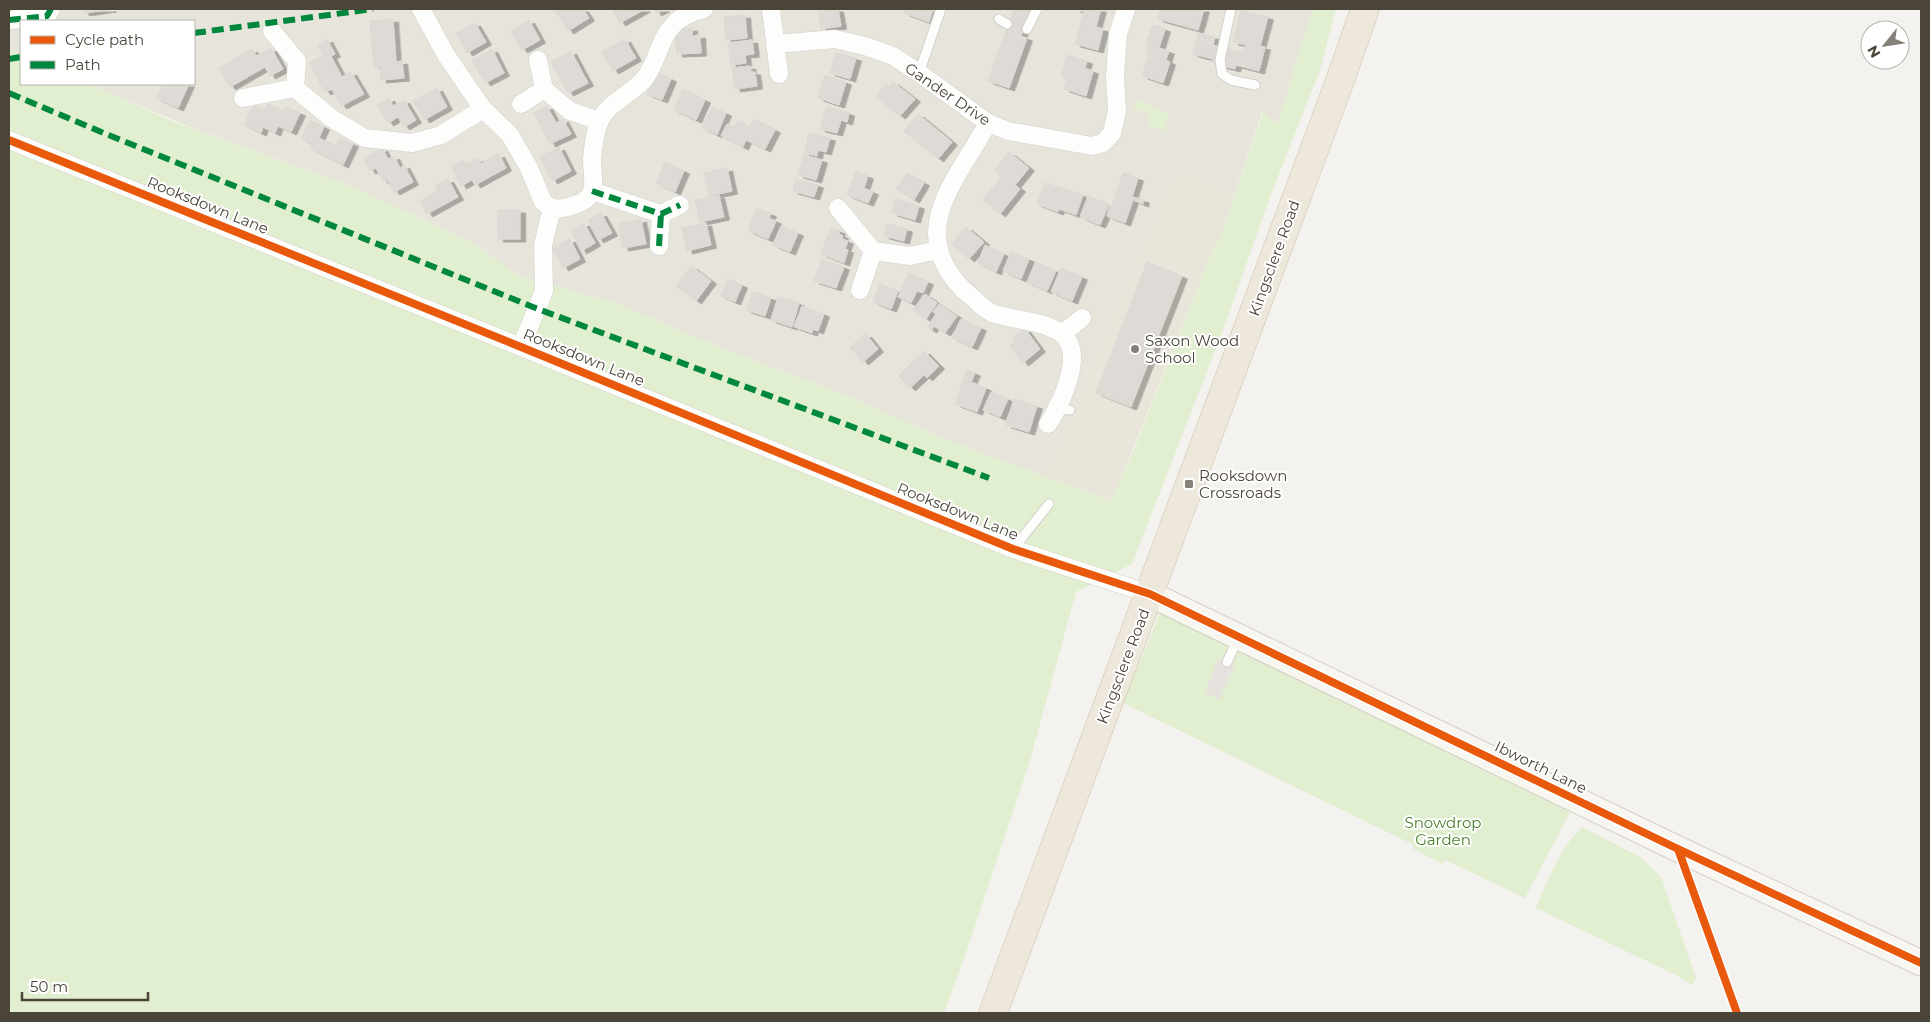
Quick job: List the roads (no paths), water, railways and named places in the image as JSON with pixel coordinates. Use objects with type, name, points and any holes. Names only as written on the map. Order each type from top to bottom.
[{"type":"highway","name":"Kingsclere Road","points":[[993,1013],[1338,87],[1365,9]]},
{"type":"street","points":[[9,20],[47,16],[52,9]]},
{"type":"street","points":[[421,9],[446,55],[483,108],[510,135],[529,168],[543,202],[552,208],[561,209],[584,201],[592,192],[592,160],[599,121],[616,103],[644,79],[667,32],[676,22],[689,13],[704,9]]},
{"type":"street","points":[[771,9],[778,74]]},
{"type":"street","name":"Gander Drive","points":[[775,44],[835,39],[866,46],[893,56],[988,123],[1008,131],[1092,146],[1103,143],[1112,133],[1117,111],[1115,77],[1118,34],[1126,9]]},
{"type":"street","points":[[272,31],[297,61],[296,88]]},
{"type":"street","points":[[538,60],[544,89],[570,111],[599,121]]},
{"type":"street","points":[[296,88],[332,118],[365,138],[393,141],[412,143],[441,135],[483,108]]},
{"type":"street","points":[[243,98],[296,88]]},
{"type":"street","points":[[521,104],[544,89]]},
{"type":"street","points":[[988,123],[948,192],[939,215],[938,250],[946,269],[959,287],[990,312],[1045,326],[1062,334],[1071,348],[1071,367],[1064,409],[1048,424]]},
{"type":"street","name":"Rooksdown Lane","points":[[9,140],[1013,549],[1150,594]]},
{"type":"street","points":[[592,192],[661,214],[680,206]]},
{"type":"street","points":[[521,347],[544,290],[543,245],[552,208]]},
{"type":"street","points":[[838,208],[873,251],[910,256],[938,250]]},
{"type":"street","points":[[659,246],[661,214]]},
{"type":"street","points":[[860,290],[873,251]]},
{"type":"street","points":[[1062,334],[1082,318]]},
{"type":"street","name":"Ibworth Lane","points":[[1150,594],[1921,963]]},
{"type":"lane","points":[[919,73],[941,9]]},
{"type":"lane","points":[[1027,29],[1037,9]]},
{"type":"lane","points":[[1231,9],[1220,60],[1222,74],[1231,80],[1255,85]]},
{"type":"lane","points":[[1013,549],[1049,504]]},
{"type":"lane","points":[[1227,662],[1239,636]]},
{"type":"place","name":"Saxon Wood School","points":[[1135,349]]},
{"type":"place","name":"Rooksdown Crossroads","points":[[1189,484]]},
{"type":"park label","name":"Snowdrop Garden","points":[[1443,830]]}]
